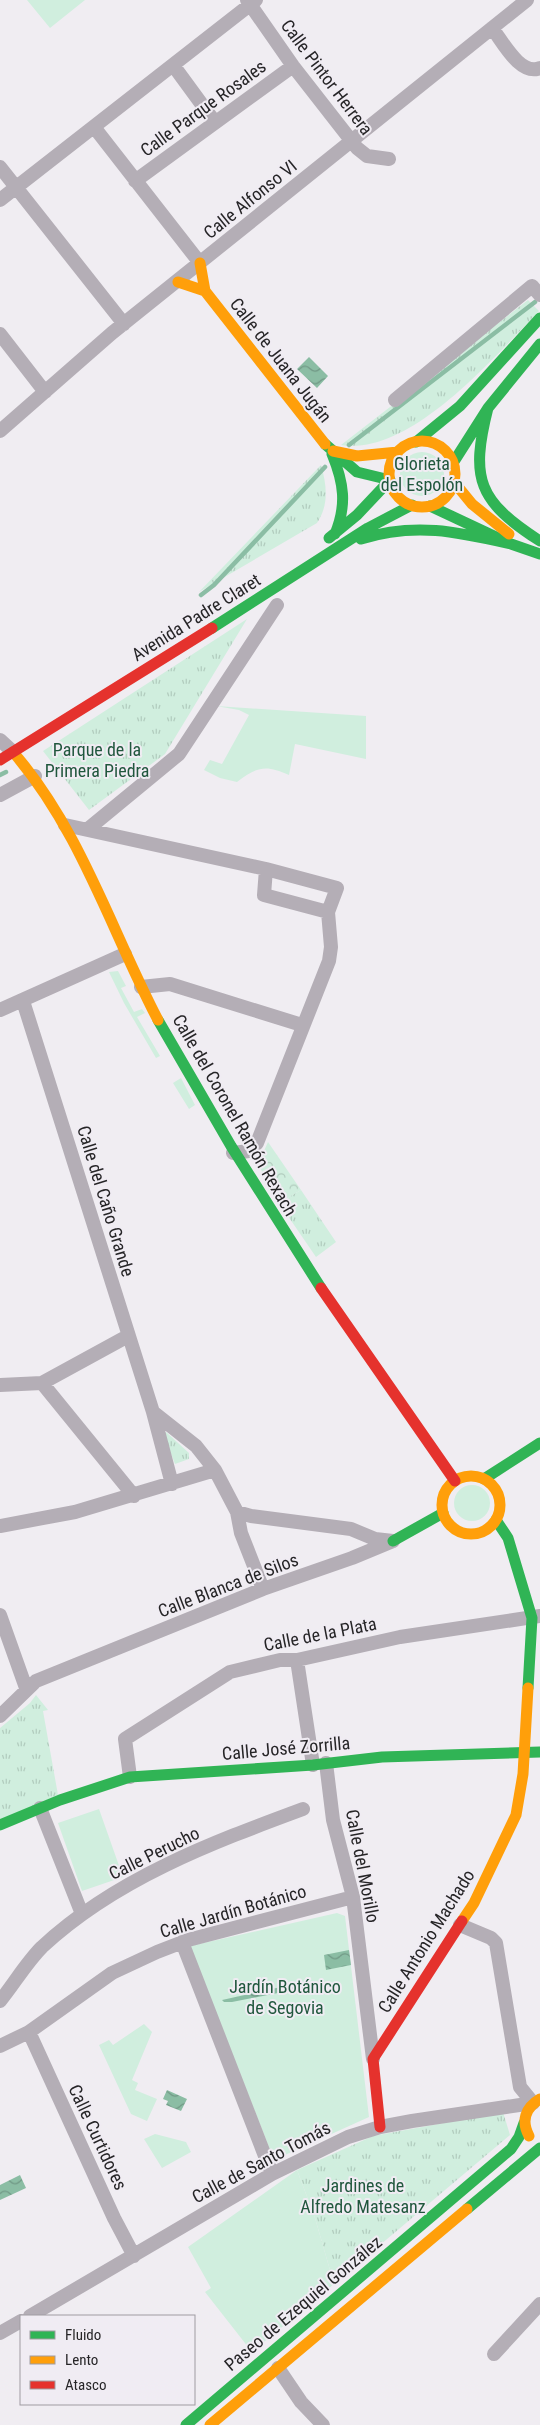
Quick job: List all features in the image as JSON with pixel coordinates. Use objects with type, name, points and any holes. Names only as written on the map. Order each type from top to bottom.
[{"type":"main road","name":"Calle de Juana Jugán","points":[[200,263],[205,291],[330,450],[357,472],[390,480]]},
{"type":"main road","name":"Calle de Juana Jugán","points":[[178,282],[205,291]]},
{"type":"main road","points":[[540,318],[460,406],[416,442],[398,452],[390,466],[390,480],[398,496],[412,505],[430,506],[511,544],[540,554]]},
{"type":"main road","points":[[453,463],[488,408],[540,344]]},
{"type":"main road","points":[[488,408],[481,433],[479,456],[484,492],[493,507],[504,517],[540,541]]},
{"type":"main road","points":[[416,442],[428,442],[439,445],[448,453],[453,463],[454,482],[447,495],[430,506]]},
{"type":"main road","name":"Calle de Juana Jugán","points":[[330,450],[347,456],[362,457],[398,452]]},
{"type":"main road","points":[[330,450],[344,486],[344,509],[335,534]]},
{"type":"main road","points":[[298,559],[335,534],[357,516],[390,480]]},
{"type":"main road","points":[[454,482],[487,518],[510,534],[540,548]]},
{"type":"main road","name":"Avenida Padre Claret","points":[[0,760],[3,746],[331,553],[368,528],[412,505]]},
{"type":"main road","points":[[331,553],[382,531],[421,527],[457,532],[511,544]]},
{"type":"main road","points":[[3,746],[11,744],[15,735]]},
{"type":"main road","name":"Calle del Coronel Ramón Rexach","points":[[3,746],[35,776],[65,825],[141,987],[234,1153],[325,1295],[455,1481]]},
{"type":"main road","points":[[484,1479],[540,1443]]},
{"type":"main road","points":[[469,1476],[484,1479],[492,1485],[499,1498],[500,1508],[496,1520],[486,1530],[468,1534],[454,1528],[443,1513],[444,1495],[455,1481],[469,1476]]},
{"type":"main road","name":"Calle Blanca de Silos","points":[[393,1541],[443,1513]]},
{"type":"main road","points":[[496,1520],[502,1526],[508,1538],[536,1617]]},
{"type":"main road","name":"Calle Antonio Machado","points":[[373,2059],[460,1925],[486,1879],[516,1815],[523,1774],[523,1752],[536,1617]]},
{"type":"main road","name":"Calle José Zorrilla","points":[[0,1825],[40,1808],[130,1777],[459,1753],[540,1752]]},
{"type":"main road","name":"Calle del Morillo","points":[[373,2059],[380,2127]]},
{"type":"main road","name":"Paseo de Ezequiel González","points":[[186,2425],[504,2155],[515,2144],[527,2110],[536,2101]]},
{"type":"main road","points":[[524,2123],[529,2136],[540,2144]]},
{"type":"main road","name":"Paseo de Ezequiel González","points":[[210,2425],[540,2148]]},
{"type":"street","name":"Calle Alfonso VI","points":[[0,431],[124,324],[351,140],[528,0]]},
{"type":"street","points":[[0,200],[251,2]]},
{"type":"street","name":"Calle Pintor Herrera","points":[[251,2],[293,66],[351,140],[367,156],[389,160]]},
{"type":"street","points":[[492,28],[524,67],[533,70],[540,68]]},
{"type":"street","points":[[173,65],[214,121]]},
{"type":"street","name":"Calle Parque Rosales","points":[[135,181],[214,121],[293,66]]},
{"type":"street","points":[[94,127],[200,263]]},
{"type":"street","points":[[0,167],[124,324]]},
{"type":"street","points":[[395,400],[532,286],[540,294]]},
{"type":"street","points":[[0,334],[45,392]]},
{"type":"street","points":[[526,361],[540,353]]},
{"type":"street","points":[[88,829],[179,754],[277,606]]},
{"type":"street","points":[[0,795],[35,776]]},
{"type":"street","points":[[65,825],[266,869],[337,888],[328,912],[331,953],[257,1143],[249,1151],[234,1153]]},
{"type":"street","points":[[266,869],[264,896],[328,912]]},
{"type":"street","points":[[0,1010],[125,954]]},
{"type":"street","points":[[141,987],[170,984],[302,1026]]},
{"type":"street","name":"Calle del Caño Grande","points":[[23,1001],[153,1412],[172,1484]]},
{"type":"street","points":[[0,1385],[42,1383],[128,1336]]},
{"type":"street","points":[[42,1383],[134,1496]]},
{"type":"street","points":[[153,1412],[196,1446],[215,1470],[238,1512],[241,1533],[262,1586]]},
{"type":"street","points":[[0,1526],[75,1512],[134,1496],[215,1470]]},
{"type":"street","points":[[238,1512],[250,1516],[351,1529],[375,1539],[393,1541]]},
{"type":"street","name":"Calle Blanca de Silos","points":[[0,1716],[36,1680],[262,1586],[352,1558],[393,1541]]},
{"type":"street","points":[[0,1615],[26,1688]]},
{"type":"street","name":"Calle de la Plata","points":[[130,1777],[126,1740],[230,1672],[280,1660],[297,1660],[400,1637],[536,1617]]},
{"type":"street","name":"Calle del Morillo","points":[[297,1660],[333,1820],[353,1897],[373,2059]]},
{"type":"street","points":[[40,1808],[82,1914]]},
{"type":"street","name":"Calle Perucho","points":[[3,1994],[42,1947],[82,1914],[144,1876],[237,1834],[303,1809]]},
{"type":"street","name":"Calle Jardín Botánico","points":[[0,2046],[29,2032],[112,1973],[182,1942],[353,1897]]},
{"type":"street","points":[[460,1925],[491,1938],[496,1944],[520,2087],[536,2101]]},
{"type":"street","points":[[182,1942],[272,2174]]},
{"type":"street","name":"Calle Curtidores","points":[[29,2032],[114,2218],[134,2256]]},
{"type":"street","name":"Calle de Santo Tomás","points":[[32,2315],[272,2174],[325,2147],[380,2127],[536,2101]]},
{"type":"street","points":[[494,2354],[540,2304]]},
{"type":"street","points":[[0,2334],[20,2322]]},
{"type":"street","points":[[278,2368],[301,2402],[324,2425]]},
{"type":"green space","points":[[27,0],[85,0],[50,28]]},
{"type":"green space","points":[[528,300],[539,311],[475,377],[423,420],[395,435],[368,444],[341,445]]},
{"type":"green space","name":"Glorieta del Espolón","points":[[426,452],[438,458],[443,465],[443,483],[438,490],[431,495],[418,496],[406,490],[401,483],[400,470],[406,458],[413,453]]},
{"type":"green space","points":[[321,465],[326,495],[324,509],[317,523],[199,592]]},
{"type":"green space","name":"Parque de la Primera Piedra","points":[[247,619],[165,754],[89,810],[43,751]]},
{"type":"green space","points":[[216,706],[366,716],[366,759],[295,744],[289,775],[267,768],[256,770],[237,782],[220,778],[204,770],[210,760],[222,764],[249,715],[239,710]]},
{"type":"green space","points":[[118,971],[126,986],[121,988],[134,1012],[142,1009],[145,1013],[137,1017],[160,1056],[156,1058],[124,1003],[109,972]]},
{"type":"green space","points":[[181,1078],[195,1105],[189,1109],[173,1083]]},
{"type":"green space","points":[[268,1142],[301,1190],[279,1203],[258,1164]]},
{"type":"green space","points":[[301,1190],[336,1242],[316,1257],[279,1203]]},
{"type":"green space","points":[[166,1432],[189,1453],[189,1459],[175,1464],[163,1433]]},
{"type":"green space","points":[[472,1485],[479,1486],[485,1490],[489,1496],[489,1510],[485,1516],[479,1520],[472,1521],[465,1520],[459,1516],[455,1510],[454,1503],[455,1496],[459,1490],[465,1486]]},
{"type":"green space","points":[[36,1695],[48,1710],[43,1711],[58,1795],[0,1820],[0,1728],[30,1703]]},
{"type":"green space","points":[[99,1809],[123,1877],[82,1891],[58,1823]]},
{"type":"green space","name":"Jardín Botánico de Segovia","points":[[337,1913],[345,1916],[369,2117],[274,2160],[190,1946]]},
{"type":"green space","points":[[144,2024],[152,2032],[132,2080],[138,2083],[135,2090],[157,2099],[147,2121],[131,2114],[99,2045],[109,2040],[113,2045]]},
{"type":"green space","name":"Jardines de Alfredo Matesanz","points":[[503,2112],[510,2135],[334,2284],[315,2218],[297,2170],[373,2136]]},
{"type":"green space","points":[[155,2134],[186,2142],[191,2152],[162,2168],[144,2139]]},
{"type":"green space","points":[[297,2170],[315,2218],[334,2284],[252,2352],[205,2292],[211,2288],[188,2247]]},
{"type":"water","points":[[309,357],[328,376],[317,388],[297,369]]},
{"type":"water","points":[[349,1950],[351,1965],[326,1970],[324,1955]]},
{"type":"water","points":[[303,1982],[303,1988],[232,2002],[224,2002],[222,2000]]},
{"type":"water","points":[[167,2090],[187,2099],[181,2111],[166,2105],[168,2101],[163,2099]]},
{"type":"water","points":[[20,2175],[26,2188],[0,2200],[0,2185]]},
{"type":"waterway","points":[[349,445],[535,302]]},
{"type":"waterway","points":[[201,595],[214,585],[325,467]]},
{"type":"waterway","points":[[0,775],[6,772]]},
{"type":"traffic: fast","points":[[416,442],[460,406],[540,318]]},
{"type":"traffic: fast","points":[[453,463],[488,408],[540,344]]},
{"type":"traffic: fast","points":[[488,408],[480,453],[480,471],[484,486],[492,500],[503,513],[519,527],[540,541]]},
{"type":"traffic: fast","points":[[325,444],[357,472],[390,480]]},
{"type":"traffic: fast","points":[[332,454],[339,475],[342,494],[341,513],[335,534]]},
{"type":"traffic: fast","points":[[329,538],[357,515],[390,480]]},
{"type":"traffic: fast","points":[[212,628],[368,528],[412,505]]},
{"type":"traffic: fast","points":[[430,506],[511,544],[540,554]]},
{"type":"traffic: fast","points":[[361,539],[381,534],[418,530],[454,533],[511,544]]},
{"type":"traffic: fast","points":[[158,1020],[231,1146],[321,1288]]},
{"type":"traffic: fast","points":[[484,1479],[540,1443]]},
{"type":"traffic: fast","points":[[393,1541],[443,1513]]},
{"type":"traffic: fast","points":[[496,1520],[508,1538],[532,1618],[528,1688]]},
{"type":"traffic: fast","points":[[0,1825],[60,1800],[130,1777],[313,1765],[382,1757],[540,1752]]},
{"type":"traffic: fast","points":[[186,2425],[511,2149],[519,2137],[524,2123]]},
{"type":"traffic: fast","points":[[467,2209],[540,2148]]},
{"type":"traffic: slow","points":[[200,263],[205,291],[325,444]]},
{"type":"traffic: slow","points":[[178,282],[205,291]]},
{"type":"traffic: slow","points":[[422,441],[435,444],[445,451],[452,461],[455,474],[452,487],[445,497],[435,504],[422,507],[409,504],[399,497],[392,487],[389,474],[392,461],[399,451],[409,444],[422,441]]},
{"type":"traffic: slow","points":[[333,451],[357,456],[398,452]]},
{"type":"traffic: slow","points":[[454,482],[472,504],[509,534]]},
{"type":"traffic: slow","points":[[13,752],[37,782],[76,847],[158,1020]]},
{"type":"traffic: slow","points":[[471,1476],[482,1478],[492,1484],[498,1494],[500,1505],[498,1516],[492,1526],[482,1532],[471,1534],[460,1532],[450,1526],[444,1516],[442,1505],[444,1494],[450,1484],[460,1478],[471,1476]]},
{"type":"traffic: slow","points":[[462,1921],[474,1903],[516,1815],[523,1774],[528,1688]]},
{"type":"traffic: slow","points":[[529,2136],[525,2125],[526,2115],[531,2106],[540,2099]]},
{"type":"traffic: slow","points":[[210,2425],[467,2209]]},
{"type":"traffic: jam","points":[[0,760],[212,628]]},
{"type":"traffic: jam","points":[[321,1288],[455,1481]]},
{"type":"traffic: jam","points":[[380,2127],[373,2059],[462,1921]]}]
